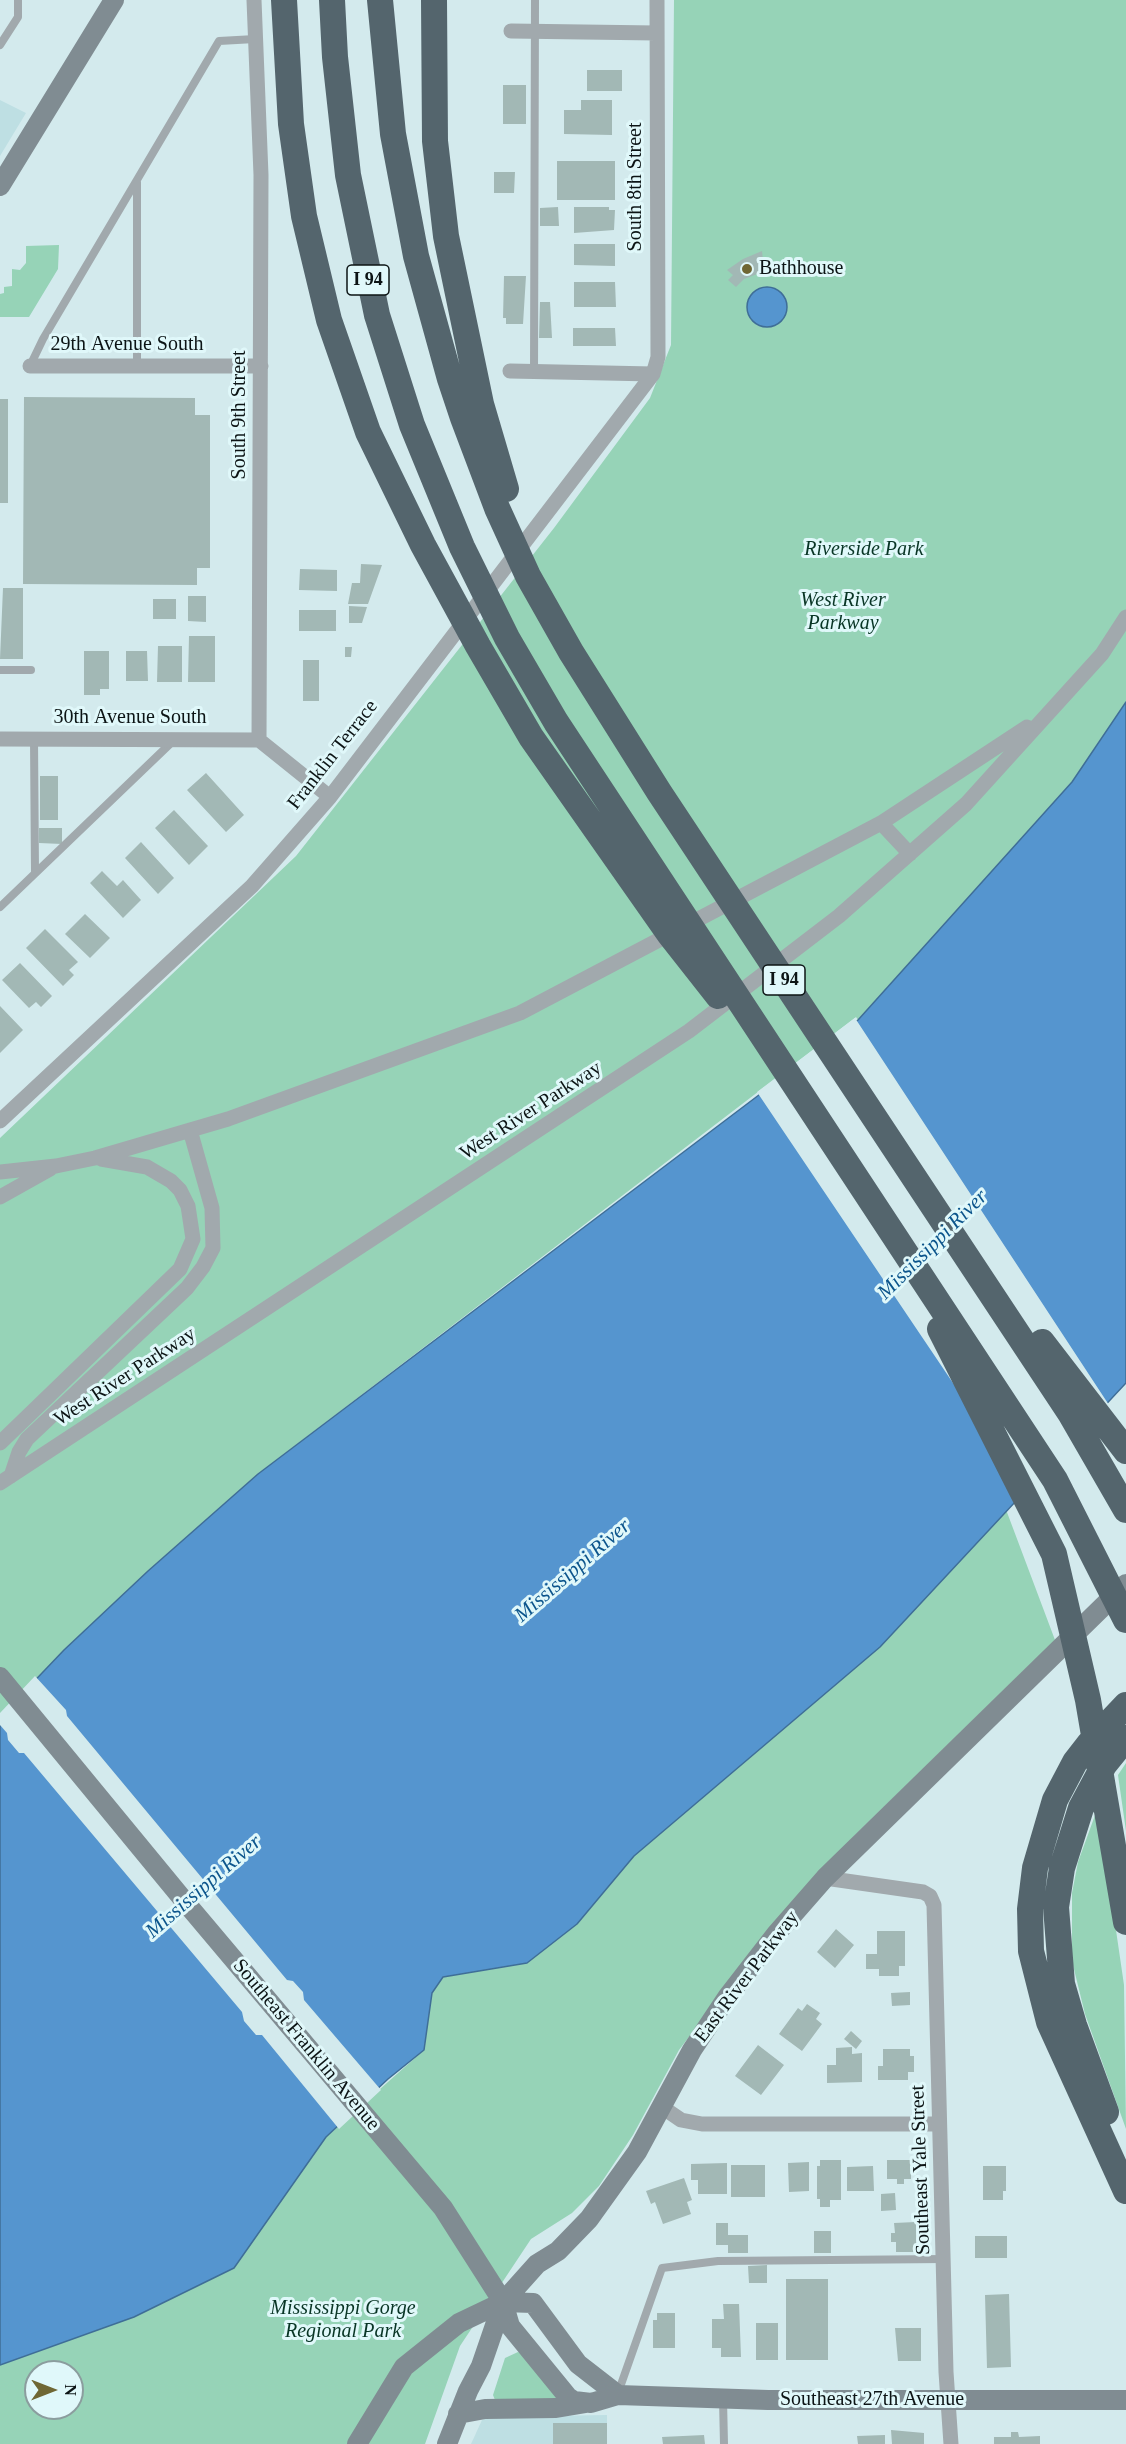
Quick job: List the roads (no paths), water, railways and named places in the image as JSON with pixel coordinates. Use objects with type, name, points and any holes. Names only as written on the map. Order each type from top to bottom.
[{"type":"highway","points":[[284,0],[296,163],[320,288],[341,360],[368,432],[404,509],[488,664],[531,737],[609,825]]},
{"type":"highway","name":"I 94","points":[[332,0],[336,69],[348,175],[376,315],[412,424],[464,550],[507,638],[555,722],[609,825],[823,1127],[1031,1442],[1084,1532],[1126,1620]]},
{"type":"highway","name":"I 94","points":[[380,0],[393,134],[416,256],[450,379],[502,501],[534,587],[659,792],[1070,1413],[1124,1506]]},
{"type":"highway","points":[[435,0],[435,141],[446,236],[502,501]]},
{"type":"highway","points":[[908,1168],[1126,1451]]},
{"type":"highway","points":[[892,1232],[1054,1554],[1088,1700],[1126,1922]]},
{"type":"highway","points":[[1126,1705],[1111,1718],[1075,1762],[1047,1822],[1035,1868],[1030,1909],[1032,1951],[1049,2022],[1126,2191]]},
{"type":"highway","points":[[1126,1738],[1104,1765],[1081,1808],[1067,1850],[1056,1907],[1059,1962],[1074,2025],[1126,2175]]},
{"type":"street","points":[[0,186],[114,0]]},
{"type":"street","name":"South 9th Street","points":[[254,0],[261,175],[259,740]]},
{"type":"street","name":"South 8th Street","points":[[653,374],[658,357],[657,0]]},
{"type":"street","points":[[511,31],[656,33]]},
{"type":"street","name":"29th Avenue South","points":[[30,366],[261,366]]},
{"type":"street","points":[[510,371],[653,374]]},
{"type":"street","name":"Franklin Terrace","points":[[0,1121],[252,886],[330,796],[653,374]]},
{"type":"street","name":"West River Parkway","points":[[6,1480],[689,1031],[839,916],[966,804],[1041,718],[1102,654],[1126,617]]},
{"type":"street","name":"West River Parkway","points":[[0,1172],[56,1166],[95,1158],[228,1119],[520,1013],[881,823],[985,752],[1041,718]]},
{"type":"street","name":"30th Avenue South","points":[[0,739],[259,740]]},
{"type":"street","points":[[259,740],[330,796]]},
{"type":"street","points":[[881,823],[910,854]]},
{"type":"street","points":[[6,1480],[27,1439],[187,1288],[203,1268],[213,1248],[212,1208],[190,1130]]},
{"type":"street","points":[[0,1443],[180,1269],[193,1239],[188,1206],[180,1190],[171,1181],[147,1167],[95,1158]]},
{"type":"street","name":"West River Parkway","points":[[0,1197],[56,1166]]},
{"type":"street","name":"East River Parkway","points":[[357,2444],[404,2367],[459,2323],[503,2301],[537,2264],[558,2251],[576,2232],[609,2192],[648,2133],[692,2050],[728,1996],[776,1934],[825,1878],[1030,1674],[1126,1584]]},
{"type":"street","name":"Southeast Franklin Avenue","points":[[0,1677],[186,1904],[443,2208],[503,2301]]},
{"type":"street","name":"Southeast Yale Street","points":[[825,1878],[923,1892],[930,1896],[936,1917],[939,2124],[945,2259],[947,2400],[951,2444]]},
{"type":"street","points":[[662,2107],[681,2120],[702,2124],[939,2124]]},
{"type":"street","points":[[503,2301],[533,2303],[578,2364],[618,2395]]},
{"type":"street","points":[[503,2301],[510,2326],[559,2389],[574,2401],[591,2403]]},
{"type":"street","points":[[447,2444],[458,2414],[481,2366],[503,2301]]},
{"type":"street","name":"Southeast 27th Avenue","points":[[458,2414],[485,2409],[556,2408],[591,2403],[618,2395],[723,2398],[1126,2400]]},
{"type":"lane","points":[[0,45],[18,17],[18,0]]},
{"type":"lane","points":[[534,372],[535,0]]},
{"type":"lane","points":[[30,366],[43,339],[219,41],[255,39]]},
{"type":"lane","points":[[137,180],[137,366]]},
{"type":"lane","points":[[0,670],[31,670]]},
{"type":"lane","points":[[34,739],[36,873]]},
{"type":"lane","points":[[0,907],[175,740]]},
{"type":"lane","points":[[618,2395],[662,2268],[718,2261],[945,2259]]},
{"type":"lane","points":[[723,2398],[724,2444]]},
{"type":"water","points":[[767,287],[781,293],[787,307],[781,321],[767,327],[753,321],[747,307],[753,293]]},
{"type":"water","name":"Mississippi River","points":[[1126,702],[1126,1383],[880,1647],[634,1856],[577,1924],[527,1963],[443,1977],[432,1993],[424,2050],[388,2079],[326,2137],[234,2268],[134,2317],[0,2365],[0,1717],[64,1650],[148,1571],[258,1474],[858,1020],[1072,782]]},
{"type":"place","name":"Bathhouse","points":[[747,269]]},
{"type":"park label","name":"Riverside Park","points":[[864,550]]},
{"type":"park label","name":"Mississippi Gorge Regional Park","points":[[343,2320]]}]
